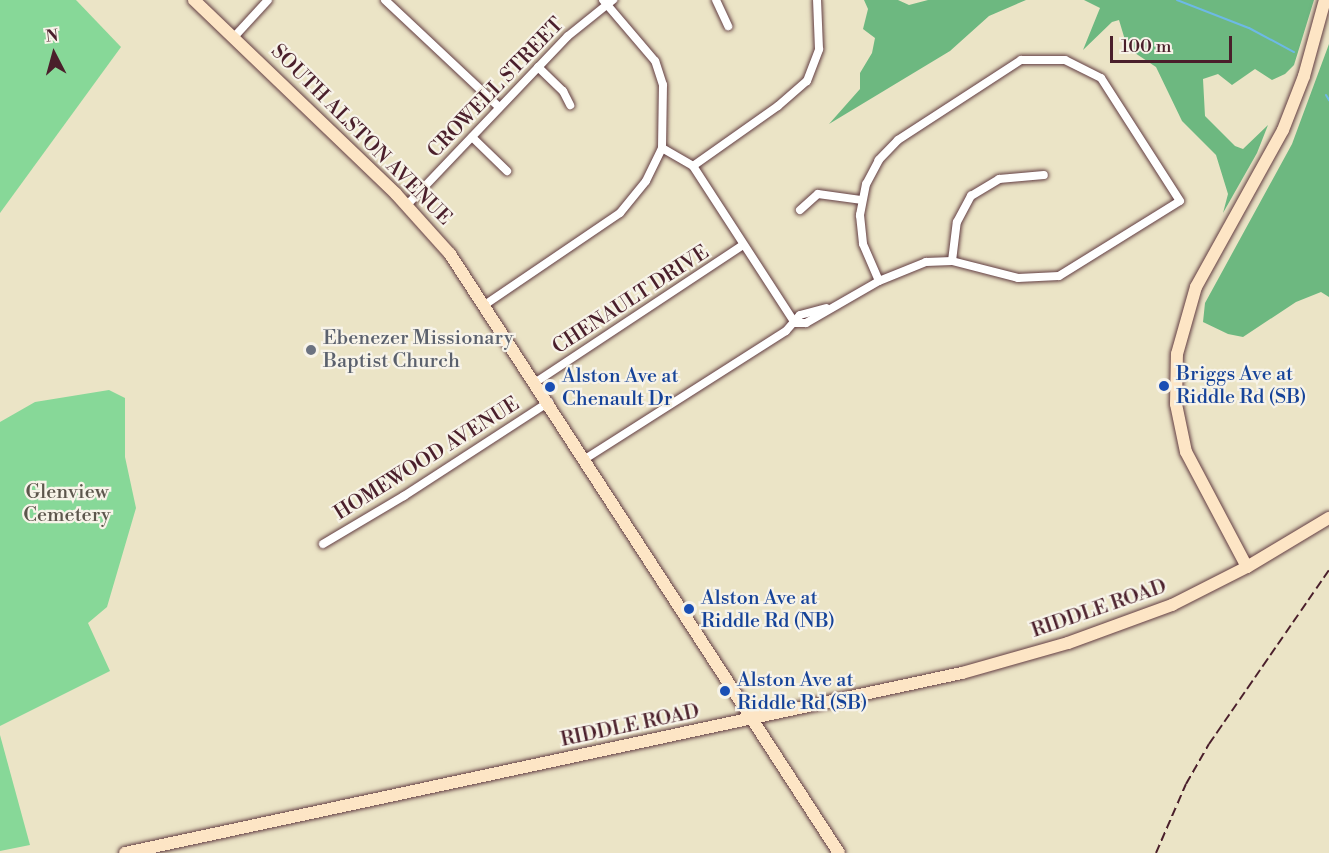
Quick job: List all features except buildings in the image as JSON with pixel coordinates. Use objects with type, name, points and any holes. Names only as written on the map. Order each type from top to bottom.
[{"type":"street","name":"SOUTH ALSTON AVENUE","points":[[194,0],[407,205],[450,254],[486,304],[839,853]]},
{"type":"street","points":[[234,37],[268,0]]},
{"type":"street","points":[[385,0],[499,107]]},
{"type":"street","points":[[716,0],[728,26]]},
{"type":"street","points":[[693,166],[778,106],[807,81],[819,49],[817,0]]},
{"type":"street","points":[[1247,567],[1201,485],[1186,452],[1176,404],[1177,354],[1196,287],[1283,130],[1304,76],[1325,0]]},
{"type":"street","points":[[486,304],[620,213],[646,181],[662,148],[663,85],[656,61],[608,2]]},
{"type":"street","name":"CROWELL STREET","points":[[407,205],[499,107],[608,2]]},
{"type":"street","points":[[585,459],[795,323],[806,323],[826,308],[919,263],[952,261],[1017,278],[1059,276],[1180,201],[1101,78],[1072,61],[1039,57],[1006,67],[898,140],[872,171],[861,200],[863,244],[879,281]]},
{"type":"street","points":[[538,68],[562,91],[570,105]]},
{"type":"street","points":[[472,137],[507,171]]},
{"type":"street","points":[[662,148],[693,166],[795,323]]},
{"type":"street","points":[[952,261],[957,222],[971,196],[999,179],[1044,175]]},
{"type":"street","points":[[801,210],[818,194],[861,200]]},
{"type":"street","name":"CHENAULT DRIVE","points":[[536,382],[743,245]]},
{"type":"street","name":"HOMEWOOD AVENUE","points":[[323,544],[404,496],[549,402]]},
{"type":"street","name":"RIDDLE ROAD","points":[[125,853],[754,720],[941,678],[1068,643],[1172,605],[1247,567],[1329,518]]},
{"type":"green space","points":[[0,0],[76,0],[121,47],[0,213]]},
{"type":"green space","points":[[864,0],[898,0],[909,5],[928,0],[1026,0],[989,16],[950,51],[829,124],[860,89],[860,73],[872,53],[875,38],[863,29],[868,9]]},
{"type":"green space","points":[[1084,0],[1314,0],[1294,65],[1285,74],[1272,80],[1255,69],[1232,85],[1218,74],[1203,79],[1205,116],[1235,146],[1243,149],[1268,125],[1257,153],[1223,213],[1228,194],[1216,155],[1182,121],[1156,67],[1135,53],[1125,40],[1119,20],[1112,22],[1083,50],[1100,8]]},
{"type":"green space","points":[[1329,44],[1329,297],[1321,292],[1296,302],[1243,337],[1228,334],[1203,322],[1205,303],[1292,144]]},
{"type":"green space","name":"Glenview Cemetery","points":[[109,390],[125,398],[125,457],[136,508],[107,607],[88,623],[110,671],[0,726],[0,422],[35,402]]},
{"type":"green space","points":[[0,735],[30,845],[0,851]]},
{"type":"waterway","points":[[1177,0],[1249,28],[1294,52]]},
{"type":"waterway","points":[[1326,95],[1329,100]]},
{"type":"railway","points":[[1156,853],[1186,784],[1209,744],[1329,570]]},
{"type":"place","name":"Ebenezer Missionary Baptist Church","points":[[311,350]]},
{"type":"place","name":"Briggs Ave at Riddle Rd (SB)","points":[[1164,386]]},
{"type":"place","name":"Alston Ave at Chenault Dr","points":[[550,387]]},
{"type":"place","name":"Alston Ave at Riddle Rd (NB)","points":[[689,609]]},
{"type":"place","name":"Alston Ave at Riddle Rd (SB)","points":[[725,691]]}]
